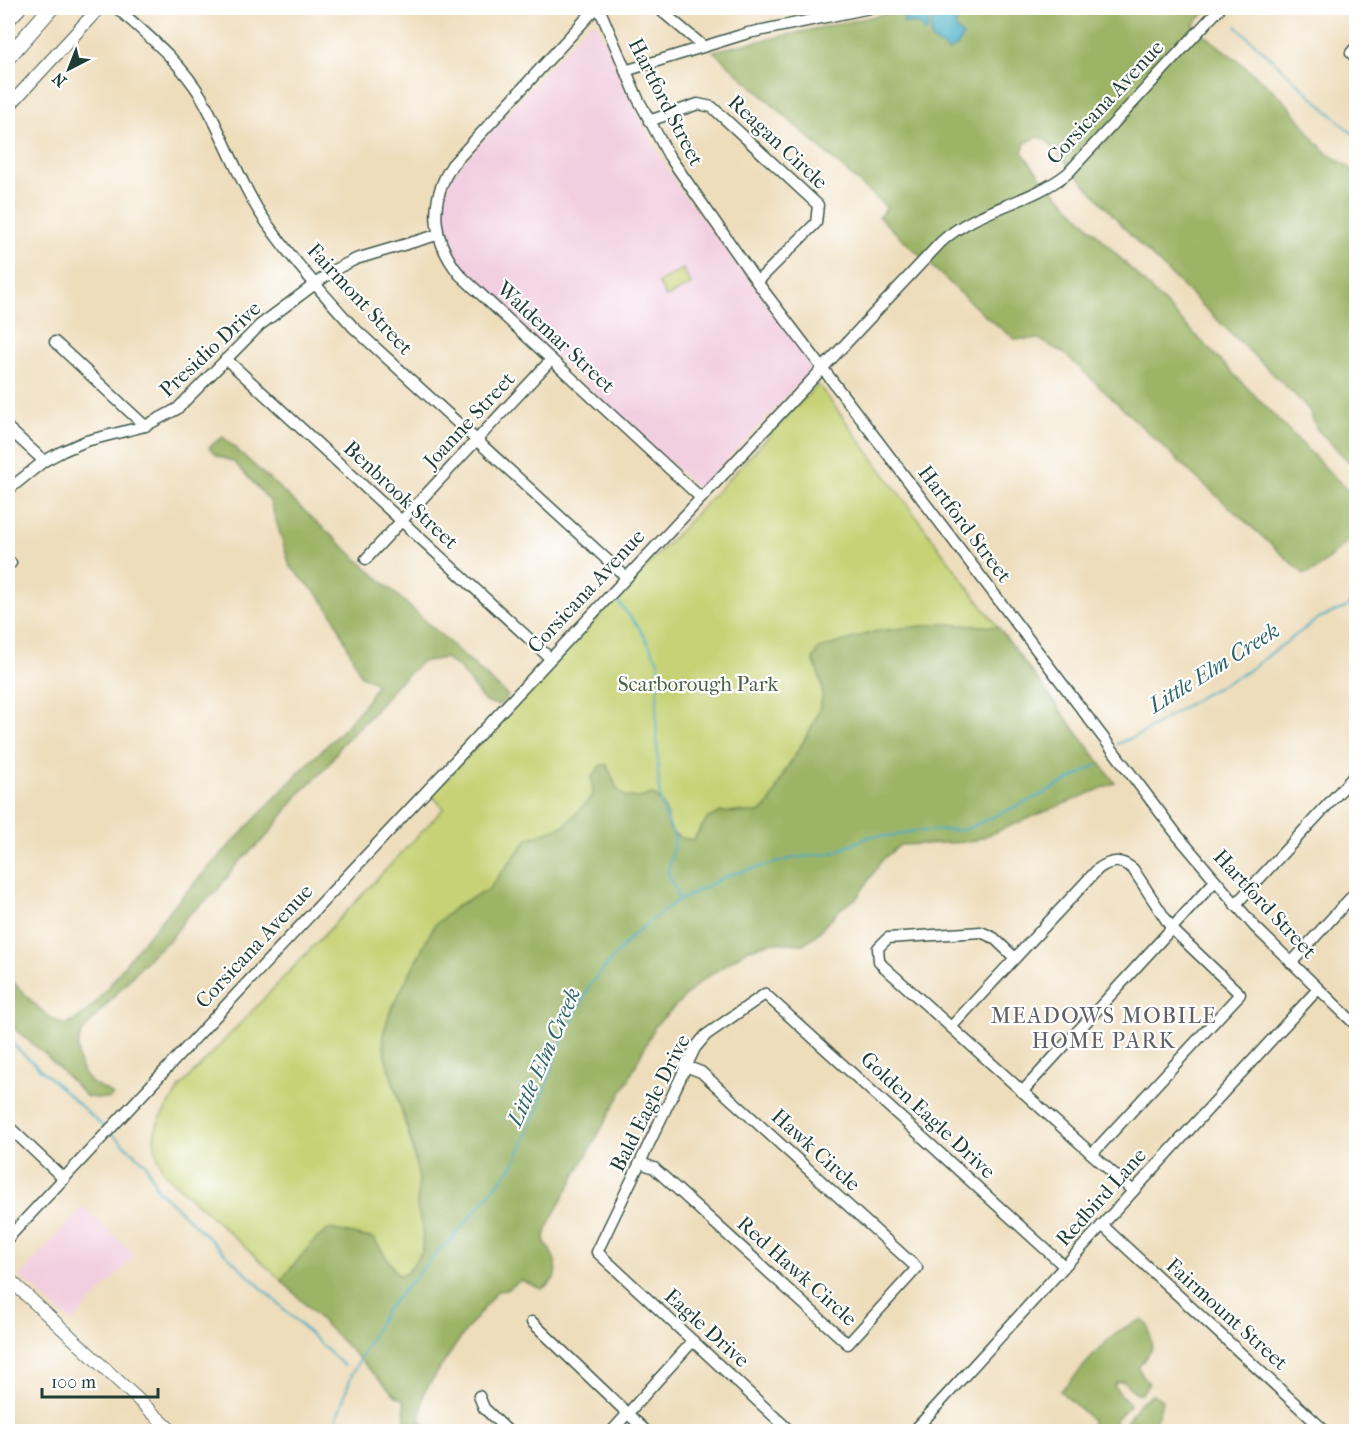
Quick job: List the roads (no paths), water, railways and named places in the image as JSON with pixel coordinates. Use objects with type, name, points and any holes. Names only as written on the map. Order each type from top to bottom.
[{"type":"highway","points":[[8,19],[18,8]]},
{"type":"highway","points":[[8,57],[51,8]]},
{"type":"main road","points":[[8,107],[99,8]]},
{"type":"main road","points":[[8,1278],[173,1431]]},
{"type":"street","name":"Fairmont Street","points":[[117,8],[187,76],[212,116],[229,156],[259,212],[314,284],[353,327],[626,577]]},
{"type":"street","name":"Hartford Street","points":[[597,8],[649,121],[679,173],[757,282],[1109,746],[1234,905],[1356,1025]]},
{"type":"street","name":"Waldemar Street","points":[[597,8],[452,165],[442,181],[435,213],[437,235],[444,252],[460,274],[700,497]]},
{"type":"street","points":[[658,8],[703,46]]},
{"type":"street","points":[[625,71],[703,46],[870,8]]},
{"type":"street","name":"Corsicana Avenue","points":[[8,1238],[822,367],[954,230],[986,213],[1040,193],[1068,173],[1220,8]]},
{"type":"street","points":[[1356,47],[1351,53],[1356,58]]},
{"type":"street","name":"Reagan Circle","points":[[649,121],[698,104],[712,107],[818,205],[816,223],[757,282]]},
{"type":"street","name":"Presidio Drive","points":[[8,490],[44,461],[86,441],[145,426],[177,409],[260,326],[314,284],[356,259],[437,235]]},
{"type":"street","points":[[55,342],[145,426]]},
{"type":"street","name":"Benbrook Street","points":[[226,359],[550,658]]},
{"type":"street","name":"Joanne Street","points":[[366,560],[551,360]]},
{"type":"street","points":[[8,428],[44,461]]},
{"type":"street","points":[[1234,905],[1356,774]]},
{"type":"street","points":[[951,1028],[1098,869],[1116,861],[1124,862],[1133,869],[1172,929],[1240,994],[1092,1154]]},
{"type":"street","points":[[1022,1092],[1215,881]]},
{"type":"street","points":[[1291,963],[1356,892]]},
{"type":"street","points":[[1015,958],[994,938],[981,932],[888,938],[878,948],[879,961],[1133,1191]]},
{"type":"street","name":"Redbird Lane","points":[[913,1431],[1318,989]]},
{"type":"street","name":"Bald Eagle Drive","points":[[597,1252],[686,1066],[706,1035],[765,994]]},
{"type":"street","name":"Golden Eagle Drive","points":[[765,994],[1064,1266]]},
{"type":"street","name":"Hawk Circle","points":[[686,1066],[700,1072],[917,1268]]},
{"type":"street","points":[[8,1125],[64,1179]]},
{"type":"street","name":"Red Hawk Circle","points":[[641,1163],[654,1168],[848,1344],[917,1268]]},
{"type":"street","name":"Fairmount Street","points":[[1102,1225],[1326,1431]]},
{"type":"street","name":"Eagle Drive","points":[[597,1252],[791,1431]]},
{"type":"street","points":[[532,1322],[647,1431]]},
{"type":"street","points":[[611,1431],[693,1341]]},
{"type":"street","points":[[479,1396],[484,1408],[509,1431]]},
{"type":"water","points":[[928,8],[930,12],[927,31],[924,32],[918,24],[903,23],[905,14]]},
{"type":"water","points":[[940,8],[952,8],[956,13],[956,29],[963,36],[957,47],[948,51],[932,40],[931,36],[933,18]]},
{"type":"waterway","points":[[1236,26],[1356,137]]},
{"type":"waterway","points":[[615,598],[640,629],[659,663],[656,719],[659,790],[661,804],[675,839],[668,873],[679,899]]},
{"type":"waterway","name":"Little Elm Creek","points":[[1117,744],[1141,734],[1203,695],[1246,672],[1319,618],[1345,608],[1356,598]]},
{"type":"waterway","name":"Little Elm Creek","points":[[332,1432],[352,1374],[385,1311],[441,1248],[453,1238],[514,1164],[540,1105],[557,1051],[591,983],[633,935],[672,904],[729,875],[794,858],[833,853],[871,836],[892,836],[914,831],[964,830],[1037,797],[1097,765]]},
{"type":"waterway","points":[[8,1040],[105,1128]]},
{"type":"waterway","points":[[111,1133],[146,1164],[157,1189],[344,1366]]},
{"type":"district","name":"MEADOWS MOBILE HOME PARK","points":[[1104,1028]]},
{"type":"park label","name":"Scarborough Park","points":[[698,684]]}]
